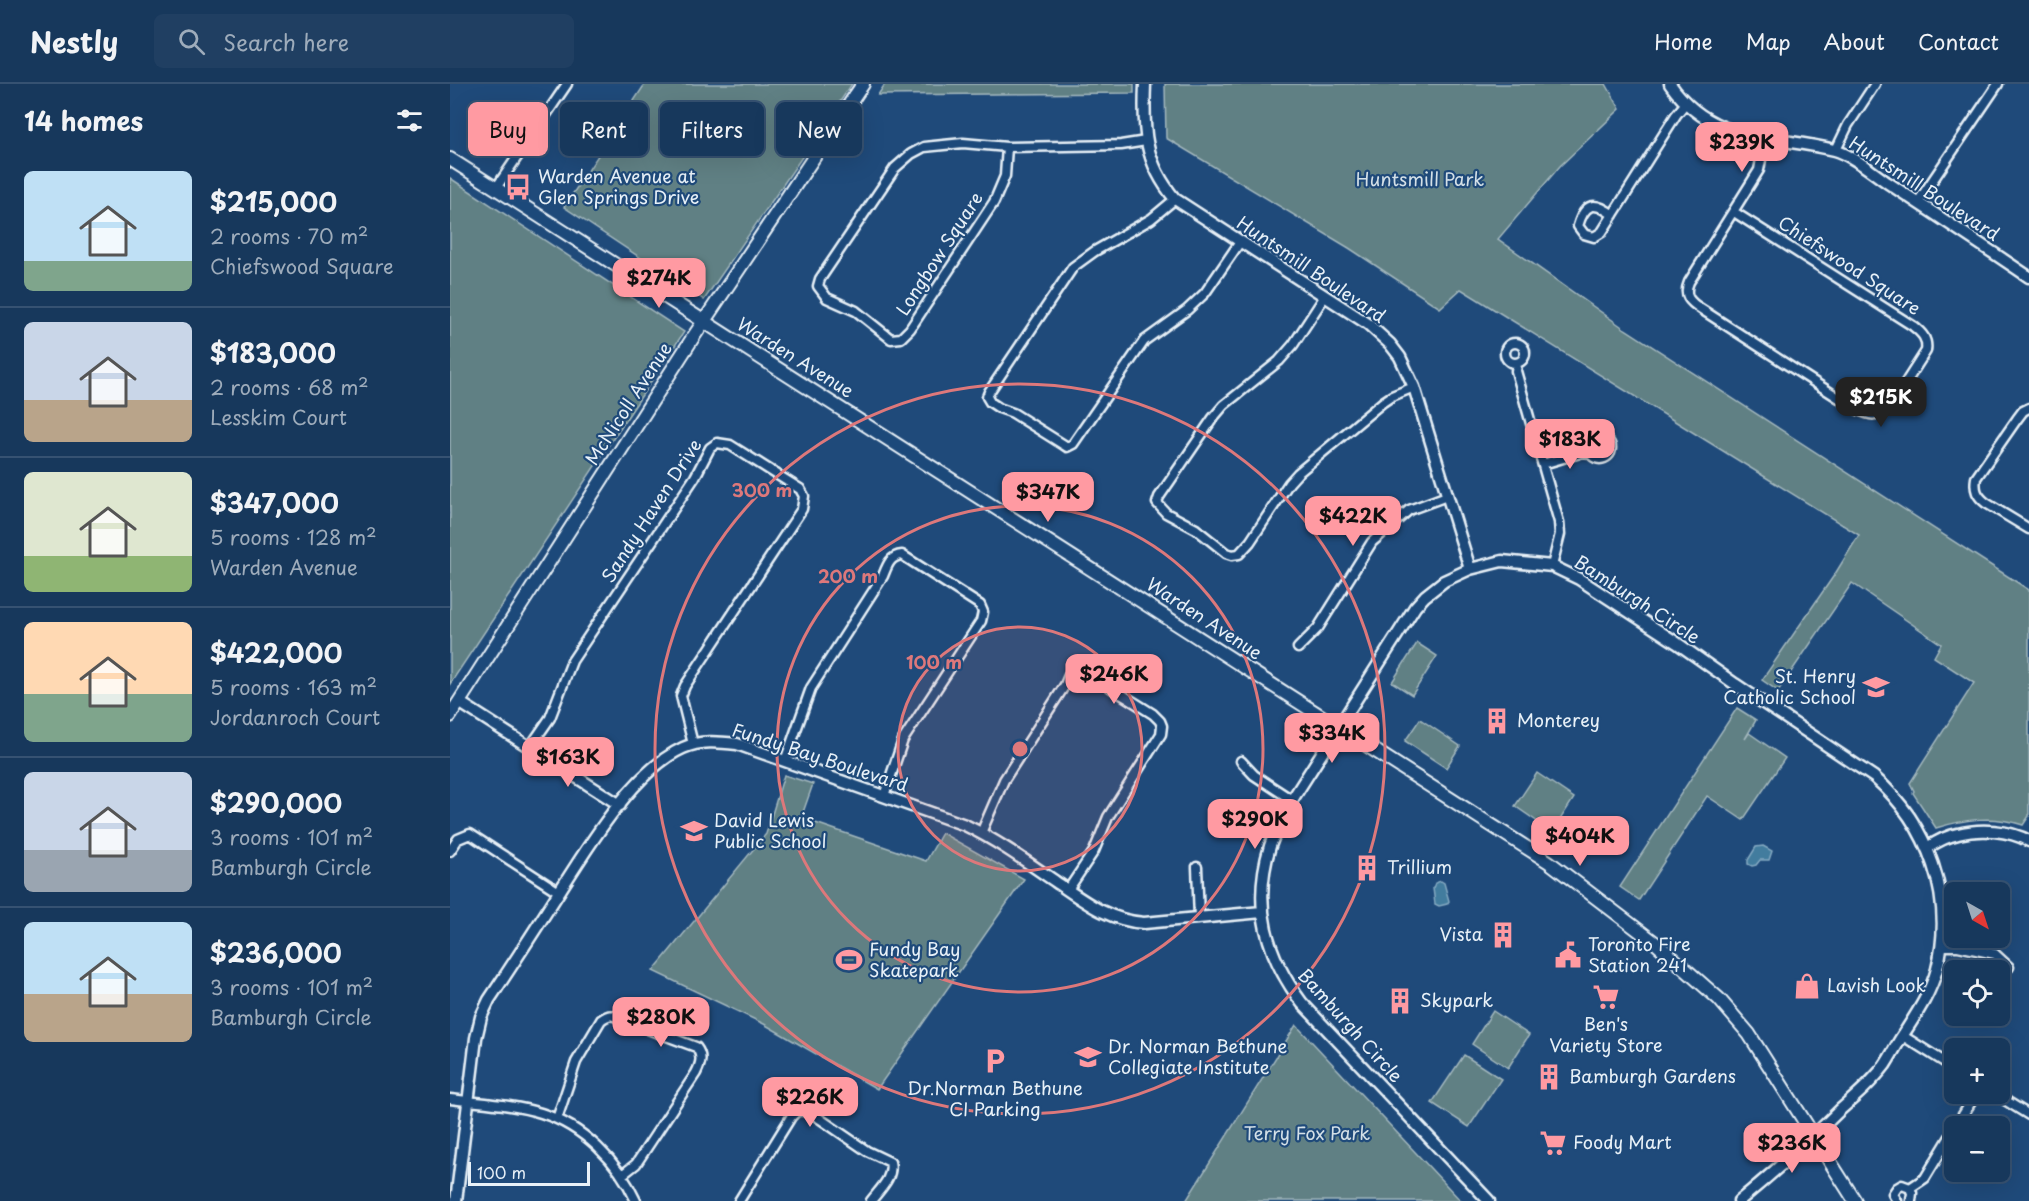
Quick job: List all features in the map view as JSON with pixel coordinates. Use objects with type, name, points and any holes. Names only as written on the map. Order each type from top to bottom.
[{"type":"main road","name":"McNicoll Avenue","points":[[450,716],[704,321],[863,84]]},
{"type":"main road","name":"Warden Avenue","points":[[450,159],[1549,862],[1658,945],[1719,999],[1749,1034],[1855,1201]]},
{"type":"street","points":[[496,188],[567,84]]},
{"type":"street","name":"Huntsmill Boulevard","points":[[1145,84],[1146,141],[1154,168],[1175,199],[1368,324],[1390,344],[1407,369],[1470,569]]},
{"type":"street","name":"Huntsmill Boulevard","points":[[1670,84],[1685,104],[1724,128],[1765,139],[1836,150],[2029,277]]},
{"type":"street","points":[[1836,150],[1848,125],[1875,84]]},
{"type":"street","points":[[1918,202],[1998,84]]},
{"type":"street","points":[[1613,215],[1685,104]]},
{"type":"street","name":"Chiefswood Square","points":[[1734,212],[1913,326],[1924,336],[1927,343],[1926,351],[1885,411],[1873,415],[1856,409],[1690,302],[1686,291],[1689,282],[1759,170],[1765,139]]},
{"type":"street","name":"Longbow Square","points":[[1007,147],[1005,176],[994,202],[910,329],[901,338],[891,339],[856,311],[823,295],[818,286],[820,279],[899,163],[924,147],[963,143],[1007,147],[1121,145],[1146,141]]},
{"type":"street","points":[[1175,199],[1151,219],[1095,251],[1073,267],[988,392],[987,397],[990,402],[1067,447],[1073,444],[1144,341],[1187,310],[1205,293],[1240,242]]},
{"type":"street","points":[[1325,296],[1293,345],[1279,361],[1224,405],[1213,418],[1159,497],[1157,503],[1166,513],[1196,530],[1226,553],[1239,554],[1250,542],[1298,473],[1383,402],[1414,387]]},
{"type":"street","points":[[1517,364],[1516,371],[1560,527],[1552,566]]},
{"type":"street","points":[[2029,408],[2017,419],[1976,478],[1975,488],[1977,494],[1986,503],[2029,529]]},
{"type":"street","name":"Sandy Haven Drive","points":[[530,747],[550,718],[572,661],[695,477],[710,448],[717,443],[730,444],[800,489],[804,496],[802,508],[684,686],[681,696],[682,703],[693,744]]},
{"type":"street","points":[[1543,464],[1590,450]]},
{"type":"street","points":[[1298,648],[1318,628],[1372,543],[1410,510],[1447,496]]},
{"type":"street","points":[[785,761],[804,704],[818,675],[883,576],[889,563],[893,558],[902,555],[969,597],[980,605],[983,612],[981,621],[903,740],[884,796]]},
{"type":"street","name":"Bamburgh Circle","points":[[1489,1201],[1302,1003],[1287,983],[1275,960],[1262,912],[1264,874],[1270,845],[1292,800],[1415,607],[1444,581],[1470,569],[1502,561],[1552,566],[1579,579],[1874,777],[1904,808],[1927,848],[1935,868],[1941,895],[1941,946],[1931,987],[1919,1012],[1886,1064],[1869,1083],[1814,1136],[1739,1201]]},
{"type":"street","points":[[981,833],[1004,780],[1065,686],[1070,673],[1079,668],[1087,670],[1153,714],[1162,726],[1161,734],[1108,817],[1094,851],[1068,890]]},
{"type":"street","points":[[459,702],[620,805]]},
{"type":"street","name":"Fundy Bay Boulevard","points":[[456,1201],[476,1038],[481,1017],[489,1000],[591,843],[620,805],[654,766],[674,752],[693,744],[718,742],[737,744],[981,833],[1104,914],[1130,922],[1144,923],[1262,912]]},
{"type":"street","points":[[1240,761],[1254,775],[1292,800]]},
{"type":"street","points":[[1927,848],[1958,834],[1989,831],[2007,833],[2029,841]]},
{"type":"street","points":[[450,851],[458,838],[464,835],[476,836],[493,850],[559,892]]},
{"type":"street","points":[[1197,867],[1199,918]]},
{"type":"street","points":[[1941,946],[1958,946],[1995,954],[2001,960]]},
{"type":"street","points":[[557,1119],[576,1062],[601,1020],[607,1016],[612,1015],[696,1047],[701,1058],[700,1065],[636,1164],[622,1175]]},
{"type":"street","points":[[1903,1036],[1944,1062]]},
{"type":"street","points":[[450,1099],[524,1109],[557,1119],[594,1144],[612,1161],[636,1201]]},
{"type":"street","points":[[2010,1103],[2029,1115]]},
{"type":"street","points":[[739,1201],[791,1117],[798,1110],[810,1112],[867,1150],[890,1162],[889,1177],[872,1201]]},
{"type":"street","points":[[1910,1188],[1925,1178],[1944,1146]]},
{"type":"street","points":[[1897,1201],[1893,1194],[1897,1188],[1902,1185],[1910,1188]]},
{"type":"street","points":[[1910,1188],[1911,1201]]},
{"type":"green space","points":[[645,84],[852,84],[840,102],[776,102],[776,156],[803,156],[704,300],[564,207],[598,156],[648,156],[648,102],[633,102]]},
{"type":"green space","points":[[885,84],[1134,84],[1134,93],[878,95]]},
{"type":"green space","name":"Huntsmill Park","points":[[1165,84],[1606,84],[1620,109],[1560,166],[1498,239],[1625,329],[2029,590],[2029,816],[2023,825],[2001,820],[1979,819],[1936,828],[1913,793],[1910,783],[1974,683],[1934,657],[1941,644],[1852,583],[1778,691],[1762,680],[1859,535],[1461,289],[1440,308],[1349,248],[1166,138]]},
{"type":"green space","points":[[450,178],[684,332],[450,684]]},
{"type":"green space","points":[[1417,643],[1437,656],[1412,695],[1392,682]]},
{"type":"green space","points":[[1737,708],[1756,720],[1745,739],[1749,733],[1785,758],[1743,820],[1707,796],[1639,900],[1620,887]]},
{"type":"green space","points":[[1420,719],[1460,746],[1446,768],[1405,741]]},
{"type":"green space","points":[[1537,773],[1574,798],[1552,832],[1515,806]]},
{"type":"green space","points":[[784,775],[813,784],[801,818],[926,861],[942,833],[1024,879],[877,1089],[764,1024],[653,971],[766,834]]},
{"type":"green space","points":[[1493,1011],[1529,1035],[1508,1068],[1472,1044]]},
{"type":"green space","name":"Terry Fox Park","points":[[1296,1025],[1461,1201],[1186,1201]]},
{"type":"green space","points":[[1464,1055],[1501,1079],[1469,1127],[1432,1103]]},
{"type":"water","points":[[1763,846],[1772,851],[1769,860],[1760,860],[1752,866],[1748,864],[1756,847]]},
{"type":"water","points":[[1441,881],[1444,883],[1449,901],[1439,906],[1435,904],[1433,888],[1435,883]]},
{"type":"place","name":"Warden Avenue at Glen Springs Drive","points":[[518,187]]},
{"type":"place","name":"St. Henry Catholic School","points":[[1876,687]]},
{"type":"place","name":"Monterey","points":[[1497,721]]},
{"type":"place","name":"David Lewis Public School","points":[[694,831]]},
{"type":"place","name":"Trillium","points":[[1367,868]]},
{"type":"place","name":"Vista","points":[[1503,935]]},
{"type":"place","name":"Toronto Fire Station 241","points":[[1568,955]]},
{"type":"place","name":"Fundy Bay Skatepark","points":[[849,960]]},
{"type":"place","name":"Lavish Look","points":[[1807,986]]},
{"type":"place","name":"Ben's Variety Store","points":[[1606,997]]},
{"type":"place","name":"Skypark","points":[[1400,1001]]},
{"type":"place","name":"Dr. Norman Bethune Collegiate Institute","points":[[1088,1057]]},
{"type":"place","name":"Dr.Norman Bethune CI Parking","points":[[995,1061]]},
{"type":"place","name":"Bamburgh Gardens","points":[[1549,1077]]},
{"type":"place","name":"Foody Mart","points":[[1553,1143]]}]
